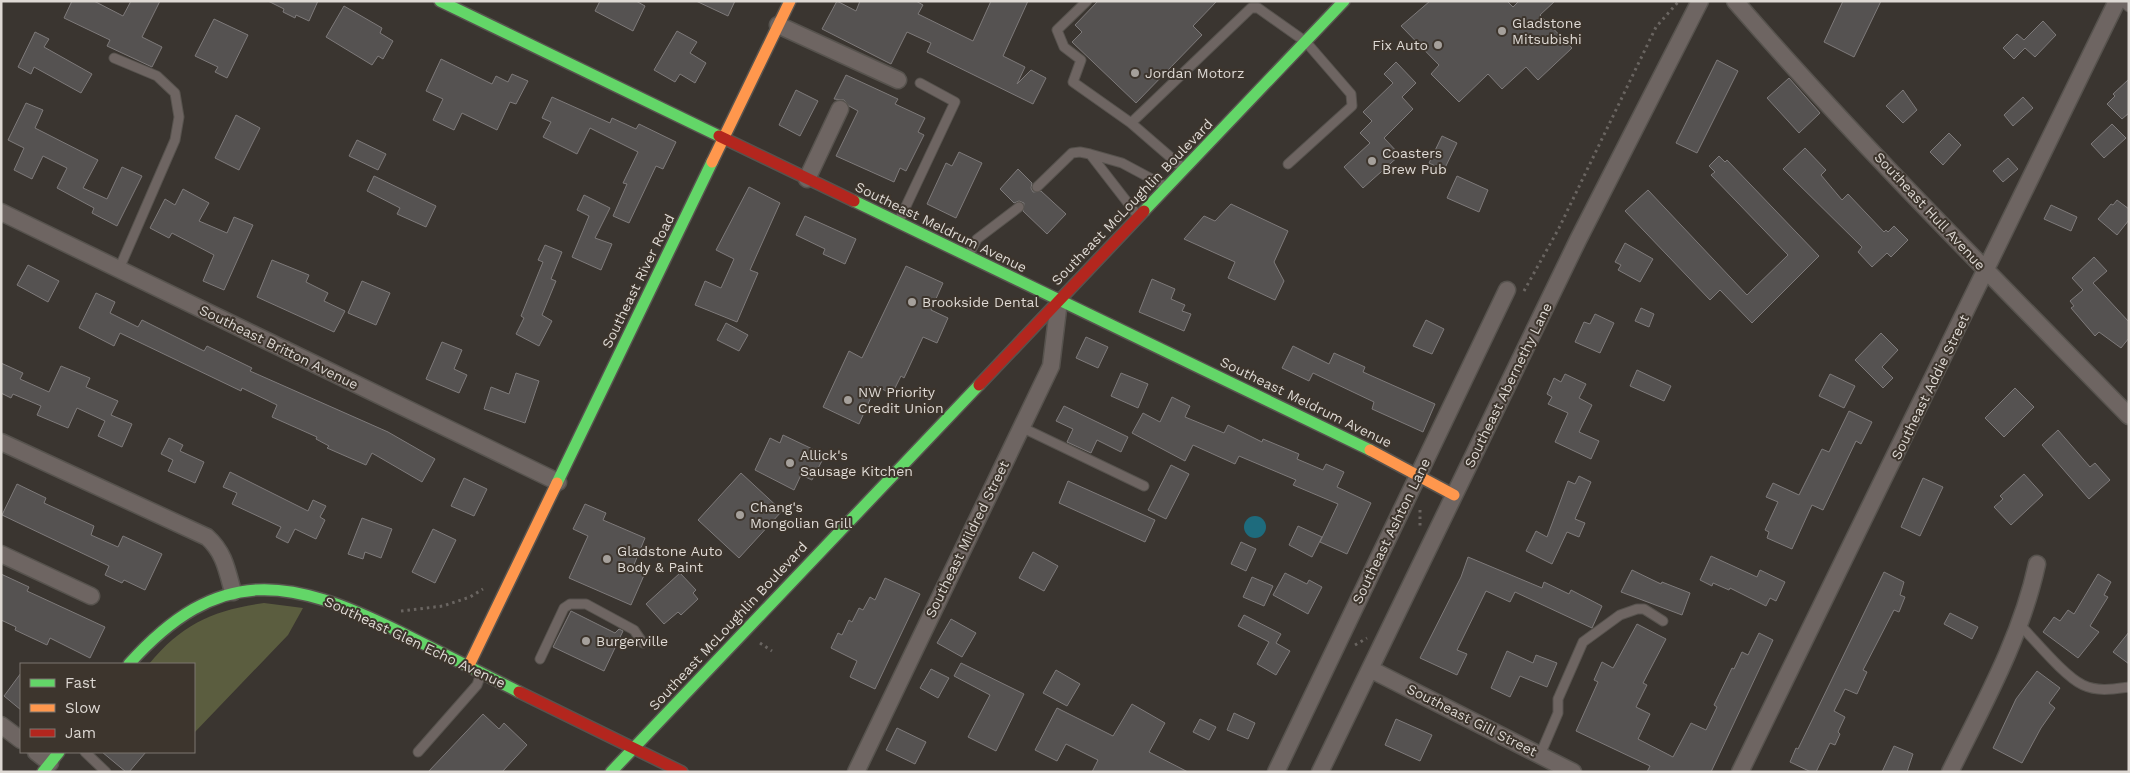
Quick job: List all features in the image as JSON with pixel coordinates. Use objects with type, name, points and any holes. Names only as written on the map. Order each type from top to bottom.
[{"type":"street","name":"Southeast Meldrum Avenue","points":[[440,1],[1059,301],[1336,432],[1454,495]]},
{"type":"street","name":"Southeast River Road","points":[[469,665],[790,1]]},
{"type":"street","name":"Southeast McLoughlin Boulevard","points":[[611,772],[1344,1]]},
{"type":"street","name":"Southeast Abernethy Lane","points":[[1320,772],[1578,240],[1700,1]]},
{"type":"street","name":"Southeast Hull Avenue","points":[[1735,1],[1774,46],[1986,271],[2129,416]]},
{"type":"street","name":"Southeast Addie Street","points":[[1740,772],[2117,1]]},
{"type":"street","points":[[778,25],[898,80]]},
{"type":"street","points":[[807,179],[840,109]]},
{"type":"street","name":"Southeast Britton Avenue","points":[[1,212],[558,482]]},
{"type":"street","name":"Southeast Ashton Lane","points":[[1276,772],[1418,475],[1515,291]]},
{"type":"street","name":"Southeast Mildred Street","points":[[856,772],[1052,366],[1059,301]]},
{"type":"street","points":[[3,448],[207,537],[220,550],[233,592],[201,603],[170,622],[148,642],[130,663]]},
{"type":"street","points":[[1,554],[90,596]]},
{"type":"street","points":[[1950,772],[1997,677],[2030,598],[2037,564]]},
{"type":"street","name":"Southeast Glen Echo Avenue","points":[[233,592],[265,588],[292,590],[319,597],[371,618],[469,665],[682,772]]},
{"type":"street","name":"Southeast Gill Street","points":[[1370,669],[1573,772]]},
{"type":"street","points":[[1,724],[20,739]]},
{"type":"street","points":[[38,753],[51,762]]},
{"type":"lane","points":[[1087,1],[1057,30],[1064,47],[1081,60],[1072,82],[1131,123],[1184,169]]},
{"type":"lane","points":[[2122,1],[2129,7]]},
{"type":"lane","points":[[1131,123],[1255,5],[1306,42],[1351,94],[1352,106],[1288,164]]},
{"type":"lane","points":[[114,58],[157,76],[175,93],[179,117],[175,140],[118,269]]},
{"type":"lane","points":[[898,223],[955,102],[920,83]]},
{"type":"lane","points":[[1037,188],[1072,153],[1080,152],[1122,163],[1167,187]]},
{"type":"lane","points":[[1090,154],[1138,217]]},
{"type":"lane","points":[[967,256],[977,239],[1019,207]]},
{"type":"lane","points":[[1021,427],[1144,486]]},
{"type":"lane","points":[[540,659],[564,608],[570,604],[586,604],[634,630],[644,643]]},
{"type":"lane","points":[[1540,755],[1558,713],[1558,700],[1583,642],[1620,615],[1637,609],[1644,609],[1663,621]]},
{"type":"lane","points":[[2019,624],[2072,677],[2083,685],[2108,690],[2129,687]]},
{"type":"lane","points":[[418,752],[477,684],[482,672]]},
{"type":"lane","points":[[86,753],[106,772]]},
{"type":"path","points":[[1515,291],[1558,228],[1656,27],[1679,1]]},
{"type":"path","points":[[398,612],[443,606],[470,597],[489,586]]},
{"type":"green space","points":[[264,603],[303,608],[288,635],[195,732],[195,663],[150,663],[161,650],[186,629],[214,615]]},
{"type":"water","points":[[1255,516],[1263,519],[1266,527],[1263,535],[1255,538],[1247,535],[1244,527],[1247,519]]},
{"type":"building","points":[[72,1],[94,1],[123,16],[131,1],[160,1],[142,37],[162,47],[152,67],[107,46],[110,40],[64,18]]},
{"type":"building","points":[[268,1],[318,1],[309,21],[296,15],[295,18],[283,12],[284,9]]},
{"type":"building","points":[[600,1],[636,1],[645,6],[633,31],[595,11]]},
{"type":"building","points":[[696,1],[735,1],[728,16]]},
{"type":"building","points":[[837,1],[856,11],[860,1],[916,1],[923,5],[918,14],[973,41],[991,1],[1028,1],[1003,56],[1025,67],[1017,84],[1031,70],[1046,78],[1033,104],[927,52],[931,43],[907,32],[891,64],[822,29]]},
{"type":"building","name":"Jordan Motorz","points":[[1098,1],[1217,1],[1193,26],[1202,35],[1136,103],[1072,42],[1082,32],[1075,25]]},
{"type":"building","name":"Gladstone Mitsubishi","points":[[1430,1],[1507,1],[1513,7],[1519,1],[1555,1],[1540,15],[1572,48],[1538,80],[1526,67],[1502,89],[1488,74],[1459,102],[1431,74],[1439,65],[1401,26]]},
{"type":"building","points":[[1843,1],[1881,1],[1854,57],[1824,42]]},
{"type":"building","points":[[344,6],[382,28],[380,33],[393,41],[383,59],[378,56],[372,65],[326,37]]},
{"type":"building","points":[[214,19],[248,35],[227,78],[215,72],[218,67],[195,56]]},
{"type":"building","points":[[2043,21],[2056,35],[2035,57],[2025,48],[2014,59],[2003,48],[2017,34],[2024,40]]},
{"type":"building","points":[[677,31],[697,42],[690,53],[706,63],[695,83],[680,74],[675,82],[654,70]]},
{"type":"building","points":[[35,32],[49,39],[44,47],[92,74],[81,93],[34,67],[31,74],[18,67]]},
{"type":"building","points":[[441,59],[492,84],[496,76],[508,82],[512,74],[528,81],[516,104],[510,102],[497,130],[462,113],[454,130],[433,120],[443,99],[426,91]]},
{"type":"building","points":[[1717,60],[1738,71],[1697,153],[1676,143]]},
{"type":"building","points":[[1396,62],[1416,83],[1402,97],[1413,109],[1384,138],[1400,155],[1363,188],[1344,167],[1370,143],[1360,133],[1372,121],[1363,112],[1393,83],[1384,74]]},
{"type":"building","points":[[846,75],[898,99],[895,104],[925,118],[918,132],[924,135],[906,171],[900,168],[894,182],[836,156],[858,111],[849,106],[844,100],[834,99]]},
{"type":"building","points":[[1789,78],[1820,113],[1799,133],[1767,98]]},
{"type":"building","points":[[2129,79],[2129,113],[2122,119],[2107,104],[2115,96],[2113,94]]},
{"type":"building","points":[[796,90],[818,101],[800,136],[779,125]]},
{"type":"building","points":[[1903,90],[1917,110],[1903,123],[1886,106]]},
{"type":"building","points":[[552,97],[610,123],[612,118],[636,129],[639,124],[676,142],[663,169],[656,166],[629,223],[613,216],[627,184],[623,183],[638,152],[590,128],[577,154],[543,137],[551,122],[542,118]]},
{"type":"building","points":[[2023,97],[2033,108],[2013,126],[2004,115]]},
{"type":"building","points":[[26,103],[43,110],[35,128],[98,160],[83,188],[107,199],[122,167],[142,176],[117,226],[92,213],[94,208],[57,188],[67,168],[43,156],[32,179],[14,170],[24,148],[8,140]]},
{"type":"building","points":[[236,115],[260,128],[239,170],[215,158]]},
{"type":"building","points":[[2112,124],[2126,138],[2104,158],[2091,144]]},
{"type":"building","points":[[1949,133],[1961,145],[1943,165],[1930,152]]},
{"type":"building","points":[[1442,136],[1457,143],[1444,170],[1429,163]]},
{"type":"building","points":[[357,140],[386,154],[378,170],[349,156]]},
{"type":"building","points":[[1805,148],[1826,170],[1821,175],[1842,200],[1848,194],[1884,232],[1886,230],[1888,232],[1894,226],[1908,240],[1891,257],[1887,253],[1872,267],[1858,252],[1862,247],[1783,169]]},
{"type":"building","points":[[959,152],[982,163],[956,218],[927,204],[946,163],[952,166]]},
{"type":"building","points":[[1719,156],[1725,162],[1727,160],[1819,256],[1752,323],[1720,290],[1710,300],[1625,211],[1648,190],[1747,295],[1788,255],[1711,175],[1715,172],[1709,166]]},
{"type":"building","points":[[2008,158],[2018,169],[2003,182],[1993,171]]},
{"type":"building","points":[[1018,169],[1032,183],[1031,188],[1033,192],[1041,191],[1066,214],[1047,234],[1023,211],[1024,203],[1019,201],[1014,203],[1000,189]]},
{"type":"building","points":[[374,176],[436,206],[426,227],[397,214],[400,208],[367,191]]},
{"type":"building","points":[[1457,176],[1488,190],[1479,212],[1447,198]]},
{"type":"building","points":[[749,187],[780,203],[750,270],[758,273],[737,322],[695,305],[705,281],[721,288],[734,259],[716,250]]},
{"type":"building","points":[[183,189],[209,203],[199,221],[227,233],[234,217],[253,225],[224,290],[203,281],[214,255],[172,233],[169,238],[150,228],[165,199],[175,205]]},
{"type":"building","points":[[584,195],[610,208],[595,238],[612,244],[601,270],[572,257],[589,216],[577,210]]},
{"type":"building","points":[[2117,200],[2129,209],[2129,220],[2117,235],[2098,219]]},
{"type":"building","points":[[1231,204],[1288,231],[1274,262],[1284,281],[1275,300],[1228,278],[1235,262],[1184,239],[1204,216],[1215,221]]},
{"type":"building","points":[[2051,205],[2077,217],[2071,231],[2044,219]]},
{"type":"building","points":[[805,216],[856,239],[845,264],[823,254],[825,249],[796,235]]},
{"type":"building","points":[[1625,243],[1653,259],[1640,282],[1618,270],[1621,265],[1615,262]]},
{"type":"building","points":[[545,245],[562,252],[551,279],[556,281],[542,315],[552,321],[539,346],[516,334],[524,318],[521,316],[543,262],[538,260]]},
{"type":"building","points":[[2094,257],[2107,271],[2093,283],[2129,322],[2129,338],[2121,348],[2099,332],[2095,336],[2071,308],[2074,306],[2070,301],[2083,290],[2072,278]]},
{"type":"building","points":[[272,260],[309,275],[306,282],[328,293],[324,301],[345,311],[334,332],[257,297]]},
{"type":"building","points":[[28,265],[59,281],[48,302],[17,285]]},
{"type":"building","points":[[906,266],[943,283],[931,310],[948,318],[937,343],[923,337],[904,378],[901,376],[892,394],[876,386],[859,424],[823,407],[849,351],[862,358]]},
{"type":"building","points":[[1152,279],[1175,289],[1171,299],[1185,305],[1182,311],[1191,314],[1184,331],[1139,312]]},
{"type":"building","points":[[362,281],[390,293],[376,325],[348,313]]},
{"type":"building","points":[[96,293],[115,302],[110,313],[138,327],[142,320],[204,351],[207,346],[252,368],[250,371],[388,432],[435,459],[422,482],[372,453],[366,465],[327,448],[329,446],[316,439],[317,437],[272,417],[277,405],[242,388],[241,391],[120,333],[114,346],[79,328]]},
{"type":"building","points":[[1641,308],[1654,314],[1649,327],[1635,321]]},
{"type":"building","points":[[1595,314],[1614,323],[1600,353],[1575,342],[1584,322],[1590,324]]},
{"type":"building","points":[[1426,320],[1444,329],[1432,354],[1413,346]]},
{"type":"building","points":[[726,323],[748,335],[739,351],[717,340]]},
{"type":"building","points":[[1881,333],[1898,350],[1882,367],[1893,378],[1883,388],[1855,360]]},
{"type":"building","points":[[1086,337],[1108,347],[1098,368],[1076,358]]},
{"type":"building","points":[[442,342],[462,350],[454,369],[467,375],[459,393],[426,379]]},
{"type":"building","points":[[1293,346],[1329,364],[1334,353],[1365,367],[1363,372],[1435,404],[1423,432],[1372,409],[1374,402],[1313,373],[1309,381],[1282,368]]},
{"type":"building","points":[[1,363],[23,373],[20,379],[49,392],[61,366],[90,378],[86,387],[118,401],[111,415],[132,424],[122,447],[98,436],[105,421],[77,408],[68,428],[37,415],[41,406],[13,394],[11,398],[1,393]]},
{"type":"building","points":[[1637,370],[1671,386],[1664,401],[1630,386]]},
{"type":"building","points":[[516,373],[539,381],[525,423],[484,409],[491,387],[509,394]]},
{"type":"building","points":[[1121,373],[1148,384],[1138,408],[1111,396]]},
{"type":"building","points":[[1565,374],[1586,384],[1579,398],[1592,405],[1579,432],[1599,441],[1591,459],[1555,442],[1568,413],[1548,404],[1552,397],[1547,394],[1554,378],[1561,382]]},
{"type":"building","points":[[1830,374],[1855,386],[1844,408],[1819,396]]},
{"type":"building","points":[[2015,388],[2034,407],[2004,437],[1985,418]]},
{"type":"building","points":[[1172,397],[1190,406],[1185,417],[1224,433],[1228,425],[1262,442],[1263,439],[1299,454],[1297,459],[1323,470],[1326,464],[1344,472],[1337,487],[1371,503],[1347,554],[1320,542],[1338,504],[1293,485],[1296,480],[1239,456],[1235,464],[1193,445],[1185,461],[1132,433],[1143,413],[1160,422]]},
{"type":"building","points":[[1064,406],[1128,437],[1121,452],[1097,440],[1091,453],[1067,442],[1073,429],[1056,421]]},
{"type":"building","points":[[1849,411],[1872,422],[1861,444],[1856,441],[1823,510],[1812,505],[1792,549],[1767,538],[1769,532],[1765,530],[1778,502],[1766,497],[1773,483],[1799,495],[1822,449],[1829,452]]},
{"type":"building","points":[[2058,430],[2090,467],[2095,463],[2110,480],[2089,499],[2042,445]]},
{"type":"building","name":"Allick's Sausage Kitchen","points":[[783,435],[825,455],[812,480],[801,475],[794,490],[755,470],[770,438],[780,443]]},
{"type":"building","points":[[169,438],[183,445],[180,451],[204,462],[195,483],[168,471],[173,460],[161,454]]},
{"type":"building","points":[[1171,465],[1189,474],[1166,519],[1148,510]]},
{"type":"building","points":[[230,472],[308,511],[313,500],[326,506],[320,517],[325,520],[316,539],[295,529],[288,543],[276,537],[281,527],[232,504],[237,493],[223,487]]},
{"type":"building","name":"Chang's Mongolian Grill","points":[[741,473],[782,511],[739,558],[698,520]]},
{"type":"building","points":[[2024,474],[2043,495],[2011,525],[1994,507],[2003,499],[2000,496]]},
{"type":"building","points":[[1579,476],[1591,482],[1575,519],[1585,523],[1579,537],[1567,532],[1552,564],[1526,551],[1536,531],[1547,537],[1568,481],[1575,484]]},
{"type":"building","points":[[464,478],[487,489],[474,516],[451,506]]},
{"type":"building","points":[[1923,478],[1943,487],[1920,536],[1901,527]]},
{"type":"building","points":[[1068,481],[1155,520],[1145,542],[1059,503]]},
{"type":"building","points":[[17,484],[46,498],[44,503],[94,526],[91,535],[118,547],[123,536],[162,554],[145,590],[124,580],[122,583],[105,575],[109,566],[2,515]]},
{"type":"building","name":"Gladstone Auto Body & Paint","points":[[585,504],[606,513],[603,520],[645,538],[633,567],[645,573],[631,605],[569,578],[588,536],[573,529]]},
{"type":"building","points":[[362,518],[392,529],[381,558],[365,552],[363,559],[348,554]]},
{"type":"building","points":[[1298,526],[1322,537],[1312,557],[1289,545]]},
{"type":"building","points":[[433,529],[456,540],[435,583],[412,572]]},
{"type":"building","points":[[1241,542],[1256,549],[1246,571],[1231,564]]},
{"type":"building","points":[[1033,552],[1058,566],[1044,591],[1019,578]]},
{"type":"building","points":[[1711,556],[1757,577],[1760,570],[1785,582],[1776,601],[1770,598],[1766,606],[1730,588],[1729,590],[1713,583],[1712,586],[1700,580]]},
{"type":"building","points":[[1468,557],[1542,588],[1544,582],[1569,594],[1571,590],[1602,606],[1592,628],[1515,592],[1510,602],[1486,591],[1457,650],[1467,654],[1457,675],[1420,658],[1461,577]]},
{"type":"building","points":[[1632,570],[1661,584],[1662,582],[1690,593],[1682,615],[1621,592]]},
{"type":"building","points":[[1884,572],[1904,582],[1900,595],[1905,597],[1899,612],[1894,610],[1863,670],[1867,672],[1857,694],[1845,689],[1834,711],[1845,717],[1838,732],[1840,734],[1835,745],[1830,743],[1816,772],[1811,772],[1790,762]]},
{"type":"building","points":[[680,573],[696,590],[693,593],[698,599],[681,615],[678,612],[664,624],[646,604]]},
{"type":"building","points":[[1285,573],[1307,584],[1309,580],[1322,587],[1308,614],[1273,595]]},
{"type":"building","points":[[1,574],[29,587],[27,591],[105,627],[90,658],[50,638],[47,645],[15,630],[16,627],[1,620]]},
{"type":"building","points":[[2098,574],[2111,582],[2104,595],[2108,597],[2090,626],[2099,632],[2078,658],[2043,632],[2054,617],[2060,621],[2068,610],[2074,614]]},
{"type":"building","points":[[1252,577],[1273,586],[1264,606],[1243,597]]},
{"type":"building","points":[[885,578],[920,594],[875,689],[850,677],[857,661],[831,648],[838,633],[842,635],[849,620],[852,622],[859,608],[863,610],[870,597],[875,600]]},
{"type":"building","name":"Burgerville","points":[[571,611],[615,633],[619,629],[623,631],[604,671],[553,647]]},
{"type":"building","points":[[1950,613],[1978,627],[1972,639],[1944,624]]},
{"type":"building","points":[[1244,615],[1281,634],[1276,643],[1290,651],[1276,675],[1257,664],[1269,642],[1238,626]]},
{"type":"building","points":[[951,619],[976,633],[962,657],[937,643]]},
{"type":"building","points":[[1637,624],[1666,639],[1643,683],[1647,685],[1636,707],[1650,714],[1638,739],[1673,757],[1691,723],[1706,730],[1717,707],[1714,705],[1742,652],[1748,655],[1759,633],[1773,640],[1711,772],[1647,772],[1650,766],[1576,731],[1598,682],[1594,680],[1602,662],[1613,668]]},
{"type":"building","points":[[2129,632],[2129,664],[2113,652]]},
{"type":"building","points":[[1507,651],[1533,663],[1536,655],[1557,663],[1547,687],[1520,676],[1510,697],[1491,688]]},
{"type":"building","points":[[961,663],[1024,694],[996,751],[968,737],[990,695],[954,676]]},
{"type":"building","points":[[931,669],[949,678],[938,698],[920,688]]},
{"type":"building","points":[[1056,670],[1080,684],[1067,706],[1043,693]]},
{"type":"building","points":[[2037,671],[2060,688],[2049,703],[2055,708],[2041,728],[2022,763],[1993,748],[2016,699]]},
{"type":"building","points":[[20,674],[20,709],[4,696]]},
{"type":"building","points":[[1132,704],[1165,723],[1149,752],[1188,772],[1092,772],[1098,760],[1066,744],[1057,761],[1035,750],[1057,708],[1113,736]]},
{"type":"building","points":[[1234,713],[1255,723],[1248,739],[1227,730]]},
{"type":"building","points":[[483,714],[499,729],[504,723],[527,745],[502,772],[428,772]]},
{"type":"building","points":[[1200,719],[1216,727],[1209,740],[1193,732]]},
{"type":"building","points":[[1396,719],[1432,735],[1420,761],[1385,745]]},
{"type":"building","points":[[897,728],[926,742],[915,764],[886,750]]},
{"type":"building","points":[[1894,746],[1913,754],[1907,772],[1882,772]]},
{"type":"building","points":[[103,753],[145,753],[129,772],[126,772]]},
{"type":"traffic: fast","points":[[440,1],[719,136]]},
{"type":"traffic: fast","points":[[1144,211],[1344,1]]},
{"type":"traffic: fast","points":[[557,483],[712,162]]},
{"type":"traffic: fast","points":[[854,201],[1370,450]]},
{"type":"traffic: fast","points":[[611,772],[979,385]]},
{"type":"traffic: fast","points":[[130,663],[162,632],[194,609],[225,595],[257,590],[289,592],[323,600],[360,613],[519,692]]},
{"type":"traffic: fast","points":[[43,772],[58,753]]},
{"type":"traffic: slow","points":[[712,162],[790,1]]},
{"type":"traffic: slow","points":[[1370,450],[1454,495]]},
{"type":"traffic: slow","points":[[469,665],[557,483]]},
{"type":"traffic: jam","points":[[719,136],[854,201]]},
{"type":"traffic: jam","points":[[979,385],[1144,211]]},
{"type":"traffic: jam","points":[[519,692],[682,772]]},
{"type":"place","name":"Gladstone Mitsubishi","points":[[1502,31]]},
{"type":"place","name":"Fix Auto","points":[[1438,45]]},
{"type":"place","name":"Jordan Motorz","points":[[1135,73]]},
{"type":"place","name":"Coasters Brew Pub","points":[[1372,161]]},
{"type":"place","name":"Brookside Dental","points":[[912,302]]},
{"type":"place","name":"NW Priority Credit Union","points":[[848,400]]},
{"type":"place","name":"Allick's Sausage Kitchen","points":[[790,463]]},
{"type":"place","name":"Chang's Mongolian Grill","points":[[740,515]]},
{"type":"place","name":"Gladstone Auto Body & Paint","points":[[607,559]]},
{"type":"place","name":"Burgerville","points":[[586,641]]}]
